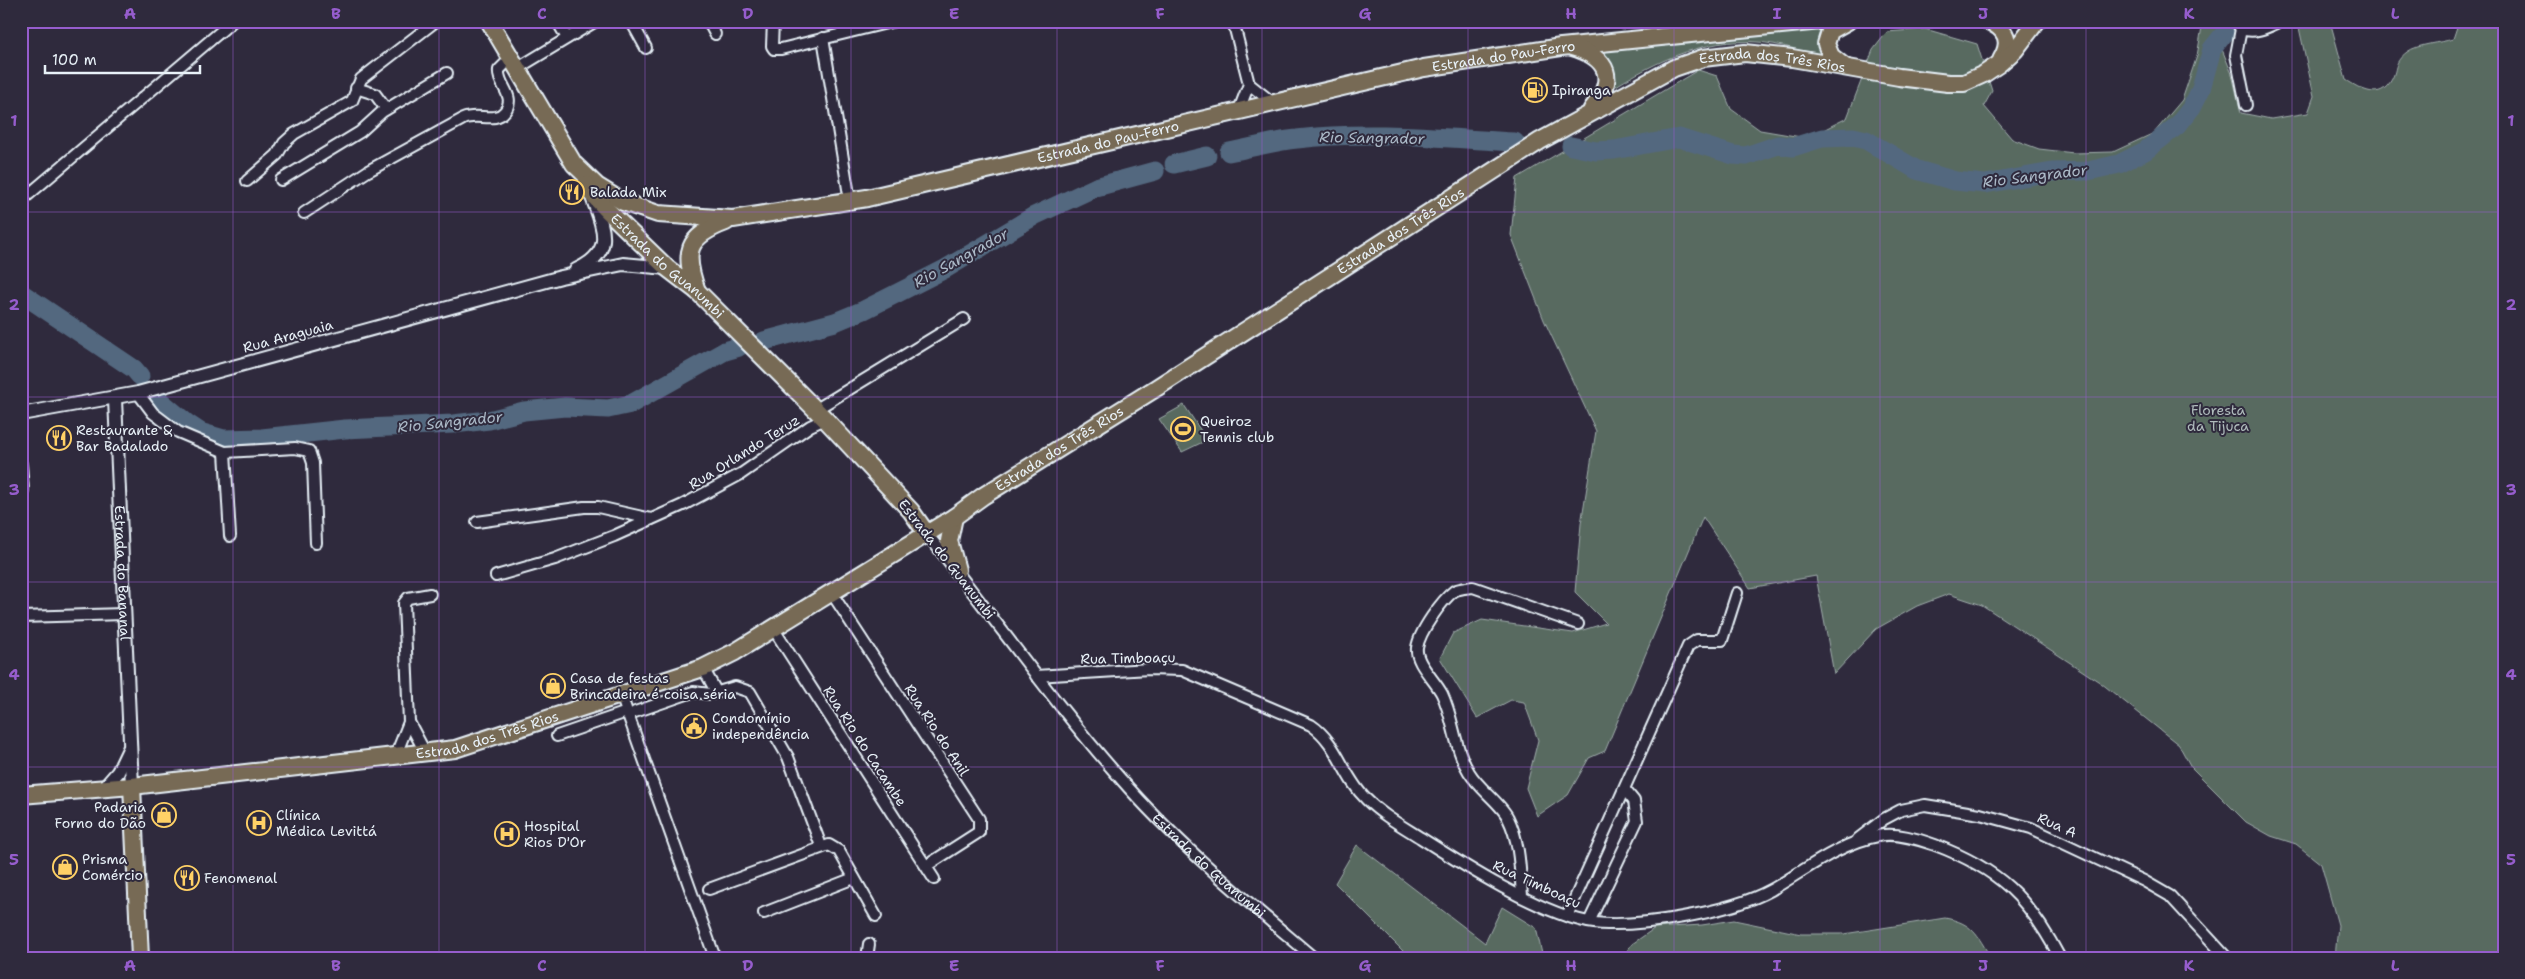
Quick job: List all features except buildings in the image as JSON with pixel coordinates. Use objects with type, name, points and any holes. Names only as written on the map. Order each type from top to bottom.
[{"type":"main road","name":"Estrada do Pau-Ferro","points":[[488,21],[574,164],[607,193],[644,210],[673,216],[733,219],[850,201],[1424,68],[1517,52],[1821,21]]},
{"type":"main road","points":[[1845,67],[1831,56],[1826,44],[1830,31],[1848,21]]},
{"type":"main road","points":[[1988,21],[2000,28],[2007,39],[2006,52],[1999,64]]},
{"type":"main road","name":"Estrada dos Três Rios","points":[[21,795],[132,786],[426,754],[455,749],[703,668],[773,628],[927,534],[982,496],[1154,390],[1540,142],[1587,114],[1674,68],[1703,58],[1726,53],[1766,54],[1899,77],[1956,83],[1972,81],[1999,64],[2015,50],[2037,21]]},
{"type":"main road","points":[[1568,46],[1592,54],[1600,62],[1606,76],[1604,95],[1587,114]]},
{"type":"main road","name":"Estrada do Guanumbi","points":[[574,164],[590,193],[667,268],[697,291],[820,415],[911,511],[927,534]]},
{"type":"main road","points":[[697,291],[690,270],[691,244],[695,238],[708,229],[733,219]]},
{"type":"main road","points":[[886,558],[907,533],[912,520],[911,511],[922,515],[938,517],[957,514],[949,541],[956,570]]},
{"type":"main road","name":"Estrada do Bananal","points":[[132,786],[140,958]]},
{"type":"street","points":[[21,201],[233,21]]},
{"type":"street","points":[[247,181],[277,156],[284,143],[294,134],[352,101],[361,79],[436,21]]},
{"type":"street","points":[[556,21],[567,38]]},
{"type":"street","points":[[304,213],[368,171],[470,116],[491,118],[502,115],[507,110],[509,97],[499,79],[499,70],[567,38],[596,21]]},
{"type":"street","points":[[631,21],[646,48]]},
{"type":"street","points":[[708,21],[715,34]]},
{"type":"street","points":[[773,21],[771,43],[774,49],[790,48],[895,21]]},
{"type":"street","points":[[1233,21],[1249,84],[1239,110]]},
{"type":"street","points":[[2246,105],[2236,55],[2239,25],[2258,31],[2281,21]]},
{"type":"street","points":[[823,38],[850,201]]},
{"type":"street","points":[[281,180],[360,132],[386,109],[447,73]]},
{"type":"street","points":[[1249,84],[1272,103]]},
{"type":"street","points":[[356,88],[374,94],[386,109]]},
{"type":"street","name":"Rua Araguaia","points":[[561,277],[585,266],[596,258],[602,248],[603,230],[590,193]]},
{"type":"street","name":"Rua Araguaia","points":[[21,414],[138,394],[561,277],[623,264],[667,268]]},
{"type":"street","name":"Rua Orlando Teruz","points":[[496,576],[563,555],[614,536],[710,492],[810,426],[820,415],[964,319]]},
{"type":"street","points":[[138,394],[153,413],[178,432],[225,452],[302,448],[309,451],[313,463],[316,543]]},
{"type":"street","name":"Estrada do Bananal","points":[[115,399],[132,786]]},
{"type":"street","points":[[225,452],[230,536]]},
{"type":"street","points":[[21,464],[23,490],[21,496]]},
{"type":"street","points":[[477,522],[584,507],[651,518]]},
{"type":"street","name":"Estrada do Guanumbi","points":[[927,534],[1036,676],[1120,778],[1184,845],[1213,872],[1314,958]]},
{"type":"street","points":[[1522,896],[1519,858],[1509,819],[1480,788],[1468,771],[1460,755],[1443,696],[1418,656],[1417,647],[1428,621],[1454,591],[1462,588],[1473,587],[1578,624]]},
{"type":"street","name":"Rua Rio do Anil","points":[[831,592],[979,819],[979,832],[926,866]]},
{"type":"street","points":[[1567,916],[1688,646],[1696,640],[1722,640],[1737,593]]},
{"type":"street","points":[[395,757],[409,722],[404,603],[408,598],[430,594]]},
{"type":"street","points":[[21,617],[124,614]]},
{"type":"street","name":"Rua Rio do Cacambe","points":[[773,628],[934,879]]},
{"type":"street","points":[[703,668],[717,693]]},
{"type":"street","name":"Rua Timboaçu","points":[[1036,676],[1149,669],[1182,670],[1311,725],[1327,737],[1353,785],[1384,815],[1452,858],[1522,896],[1567,916],[1589,922],[1617,923],[1689,916],[1744,902],[1768,891],[1851,844],[1879,835],[1899,836],[1922,840],[1982,865],[2024,900],[2043,926],[2060,958]]},
{"type":"street","points":[[557,736],[694,692],[717,693],[736,687],[750,692],[788,757],[821,846]]},
{"type":"street","points":[[621,695],[631,712],[715,958]]},
{"type":"street","points":[[409,722],[426,754]]},
{"type":"street","name":"Estrada do Bananal","points":[[104,788],[118,772],[130,746]]},
{"type":"street","points":[[1589,922],[1637,820],[1634,801],[1625,790]]},
{"type":"street","name":"Rua A","points":[[1851,844],[1884,818],[1901,810],[1925,805],[1980,814],[2031,828],[2144,881],[2170,896],[2227,958]]},
{"type":"street","points":[[709,889],[828,845],[840,851],[876,916]]},
{"type":"street","points":[[764,913],[854,878]]},
{"type":"street","points":[[867,958],[869,944]]},
{"type":"green space","name":"Floresta da Tijuca","points":[[2203,21],[2222,21],[2217,37],[2232,74],[2241,113],[2271,119],[2308,113],[2314,96],[2298,23],[2330,21],[2346,80],[2364,90],[2376,92],[2387,86],[2392,79],[2398,62],[2407,52],[2423,45],[2453,39],[2459,21],[2504,21],[2504,958],[2335,958],[2338,925],[2321,864],[2296,844],[2271,836],[2246,822],[2191,767],[2179,745],[2101,683],[1982,605],[1949,594],[1917,606],[1876,629],[1834,674],[1816,576],[1750,588],[1703,517],[1605,751],[1589,758],[1568,795],[1537,816],[1526,788],[1538,740],[1524,702],[1511,700],[1477,718],[1440,658],[1453,633],[1482,620],[1573,633],[1606,623],[1575,592],[1581,524],[1596,431],[1544,320],[1511,235],[1517,178],[1698,70],[1717,76],[1731,109],[1760,130],[1807,138],[1847,118],[1873,50],[1887,32],[1925,29],[1977,44],[1992,91],[1984,106],[2012,139],[2039,149],[2074,153],[2113,152],[2154,133],[2182,100],[2197,56]]},
{"type":"green space","points":[[1827,25],[1822,32],[1820,40],[1822,57],[1773,44],[1729,42],[1686,52],[1666,60],[1608,91],[1608,62],[1606,57],[1597,48]]},
{"type":"green space","name":"Queiroz Tennis club","points":[[1184,405],[1207,440],[1182,452],[1159,419]]},
{"type":"green space","points":[[1357,845],[1485,943],[1502,907],[1536,928],[1543,958],[1410,958],[1335,883]]},
{"type":"green space","points":[[1945,918],[1962,923],[1973,931],[1991,958],[1622,958],[1632,944],[1655,928],[1702,925],[1734,920],[1801,934],[1844,934]]},
{"type":"waterway","name":"Rio Sangrador","points":[[1571,146],[1596,151],[1614,150],[1679,138],[1733,155],[1746,156],[1778,145],[1793,147],[1822,138],[1853,137],[1866,140],[1917,170],[1955,181],[1985,184],[2052,172],[2088,171],[2119,164],[2145,151],[2178,125],[2192,107],[2201,89],[2212,49],[2231,25]]},
{"type":"waterway","name":"Rio Sangrador","points":[[1229,152],[1288,140],[1352,135],[1515,142]]},
{"type":"waterway","name":"Rio Sangrador","points":[[1174,164],[1207,156]]},
{"type":"waterway","name":"Rio Sangrador","points":[[764,341],[835,322],[864,310],[945,269],[1034,216],[1096,187],[1155,171]]},
{"type":"waterway","name":"Rio Sangrador","points":[[21,293],[134,369],[140,376]]},
{"type":"waterway","name":"Rio Sangrador","points":[[158,399],[200,432],[224,439],[262,438],[345,429],[453,424],[489,420],[524,411],[565,407],[608,409],[631,404],[725,351],[739,347]]},
{"type":"place","name":"Ipiranga","points":[[1535,90]]},
{"type":"place","name":"Balada Mix","points":[[572,192]]},
{"type":"place","name":"Queiroz Tennis club","points":[[1183,429]]},
{"type":"place","name":"Restaurante & Bar Badalado","points":[[59,438]]},
{"type":"place","name":"Casa de festas Brincadeira é coisa séria","points":[[553,686]]},
{"type":"place","name":"Condomínio independência","points":[[694,726]]},
{"type":"place","name":"Padaria Forno do Dão","points":[[164,815]]},
{"type":"place","name":"Clínica Médica Levittá","points":[[259,823]]},
{"type":"place","name":"Hospital Rios D'Or","points":[[507,834]]},
{"type":"place","name":"Prisma Comércio","points":[[65,867]]},
{"type":"place","name":"Fenomenal","points":[[187,878]]}]
